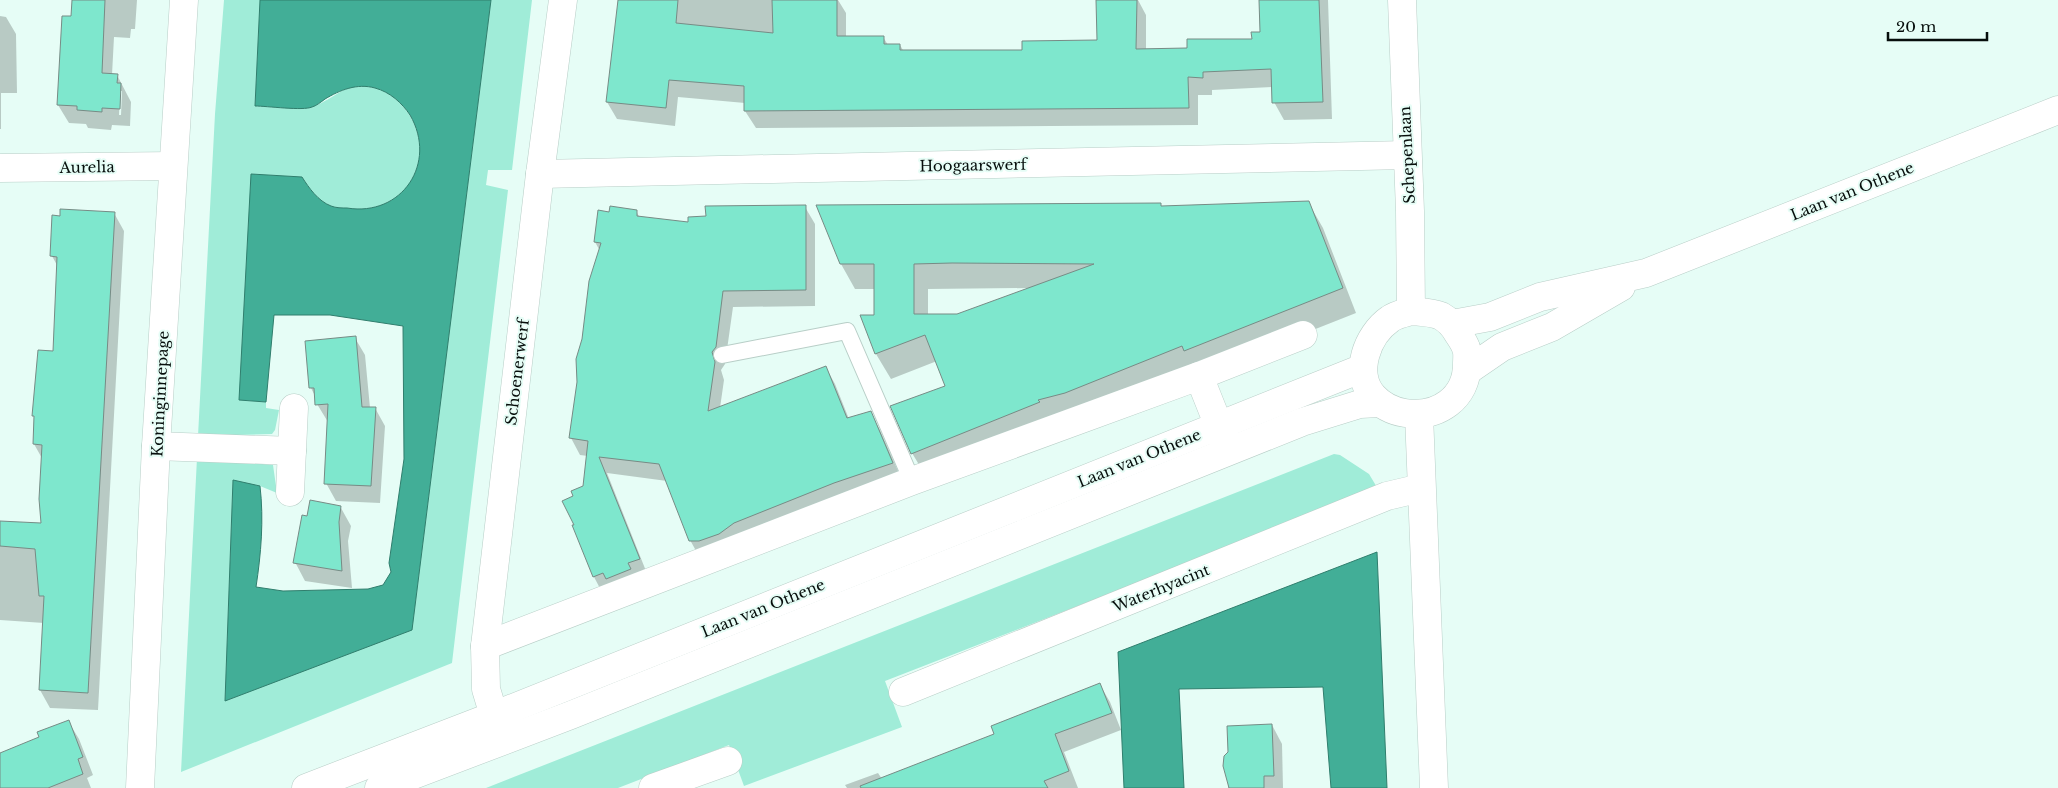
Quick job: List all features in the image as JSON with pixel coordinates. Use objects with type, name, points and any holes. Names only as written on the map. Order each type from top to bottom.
[{"type":"street","name":"Koninginnepage","points":[[138,787],[156,446],[184,0]]},
{"type":"street","name":"Schoenerwerf","points":[[502,742],[492,716],[486,690],[485,646],[540,174],[563,0]]},
{"type":"street","name":"Schepenlaan","points":[[1402,0],[1406,155],[1410,211],[1411,311]]},
{"type":"street","name":"Laan van Othene","points":[[1467,371],[1502,347],[1552,327],[1646,273],[2058,110]]},
{"type":"street","name":"Hoogaarswerf","points":[[540,174],[1406,155]]},
{"type":"street","name":"Aurelia","points":[[0,168],[173,166]]},
{"type":"street","name":"Laan van Othene","points":[[1452,324],[1490,317],[1540,297],[1646,273]]},
{"type":"street","points":[[1411,311],[1440,316],[1452,324],[1467,350],[1467,371],[1462,388],[1452,401],[1438,411],[1419,415],[1392,411],[1378,403],[1367,386],[1363,368],[1366,352],[1376,332],[1391,318],[1411,311]]},
{"type":"street","points":[[485,646],[912,481],[1199,376],[1303,335]]},
{"type":"street","name":"Laan van Othene","points":[[306,788],[492,716],[1363,368]]},
{"type":"street","name":"Laan van Othene","points":[[1199,376],[1229,451]]},
{"type":"street","name":"Laan van Othene","points":[[379,788],[422,780],[502,742],[1330,412],[1360,404],[1378,403]]},
{"type":"street","points":[[290,492],[294,408]]},
{"type":"street","points":[[1419,415],[1434,788]]},
{"type":"street","points":[[156,446],[292,451]]},
{"type":"street","name":"Waterhyacint","points":[[903,692],[1387,496],[1421,488]]},
{"type":"street","points":[[418,744],[422,780]]},
{"type":"street","points":[[653,788],[728,761]]},
{"type":"lane","points":[[722,356],[848,332],[912,481]]},
{"type":"shaded area","points":[[224,0],[260,0],[255,106],[307,108],[320,104],[348,88],[365,86],[375,88],[391,95],[407,111],[418,134],[420,152],[417,169],[410,183],[398,196],[384,204],[366,209],[337,208],[326,204],[314,194],[302,177],[240,400],[266,402],[266,408],[279,410],[275,430],[272,434],[198,436],[215,114]]},
{"type":"shaded area","points":[[260,0],[491,0],[412,630],[225,701],[233,480],[260,486],[262,511],[261,537],[256,587],[283,591],[368,589],[383,585],[391,572],[389,563],[404,459],[403,326],[330,315],[274,315],[266,402],[239,400],[251,174],[302,177],[314,194],[326,204],[337,208],[367,209],[384,204],[398,195],[410,183],[417,168],[420,151],[418,133],[410,115],[395,98],[375,88],[362,86],[349,88],[325,99],[315,106],[307,108],[255,106]]},
{"type":"shaded area","points":[[491,0],[532,0],[512,170],[488,170],[486,185],[508,190],[452,663],[181,772],[197,458],[273,465],[277,493],[260,486],[233,481],[225,701],[412,629]]},
{"type":"shaded area","points":[[1334,454],[1340,455],[1369,474],[1378,489],[885,681],[902,727],[744,786],[729,745],[618,788],[486,788]]},
{"type":"shaded area","points":[[1377,552],[1387,788],[1331,788],[1323,687],[1179,689],[1184,788],[1124,788],[1118,652]]},
{"type":"building","points":[[72,0],[105,0],[102,73],[118,74],[117,83],[121,83],[120,109],[102,108],[102,112],[77,110],[77,106],[57,105],[62,16],[71,16]]},
{"type":"building","points":[[618,0],[678,0],[676,23],[773,33],[772,0],[837,0],[837,36],[884,36],[884,44],[900,44],[900,50],[1022,50],[1022,41],[1097,40],[1096,0],[1137,0],[1136,49],[1187,48],[1187,39],[1252,39],[1251,32],[1260,32],[1259,0],[1319,0],[1323,102],[1272,103],[1271,69],[1203,72],[1203,78],[1188,77],[1189,108],[744,111],[744,86],[669,80],[666,108],[606,102]]},
{"type":"building","points":[[1309,201],[1343,288],[1184,351],[1182,346],[1065,393],[1038,400],[1040,402],[911,454],[890,406],[945,386],[925,335],[875,354],[860,315],[874,315],[874,264],[840,264],[816,205],[1161,203],[1161,206]],"holes":[[[914,264],[1094,264],[957,314],[914,314]]]},
{"type":"building","points":[[806,205],[806,290],[723,291],[716,347],[712,352],[715,362],[708,411],[826,366],[847,418],[871,411],[893,463],[834,483],[734,523],[719,534],[699,541],[689,541],[659,464],[599,457],[640,559],[628,563],[631,569],[606,579],[603,573],[593,577],[572,525],[574,525],[562,501],[573,496],[571,491],[583,486],[588,441],[569,438],[577,382],[576,359],[582,339],[589,281],[601,243],[594,242],[598,210],[609,212],[610,206],[637,210],[637,216],[688,222],[688,217],[706,216],[705,206]]},
{"type":"building","points":[[60,209],[115,212],[88,693],[39,690],[44,596],[39,596],[35,549],[0,546],[0,521],[41,523],[39,499],[42,445],[33,444],[34,416],[32,416],[38,350],[53,351],[57,257],[50,256],[52,215],[60,216]]},
{"type":"building","points":[[356,336],[362,407],[376,407],[371,486],[324,484],[328,404],[315,405],[314,388],[309,388],[305,341]]},
{"type":"building","points":[[310,500],[341,506],[339,522],[342,571],[293,563],[302,515],[307,516]]},
{"type":"building","points":[[1100,683],[1112,713],[1055,734],[1069,771],[1044,781],[1048,788],[861,788],[860,786],[994,734],[991,726]]},
{"type":"building","points":[[69,720],[83,757],[78,759],[83,774],[48,788],[0,788],[0,753],[39,737],[37,732]]},
{"type":"building","points":[[1272,724],[1274,776],[1264,776],[1264,788],[1229,788],[1223,766],[1224,756],[1228,752],[1227,726]]}]
